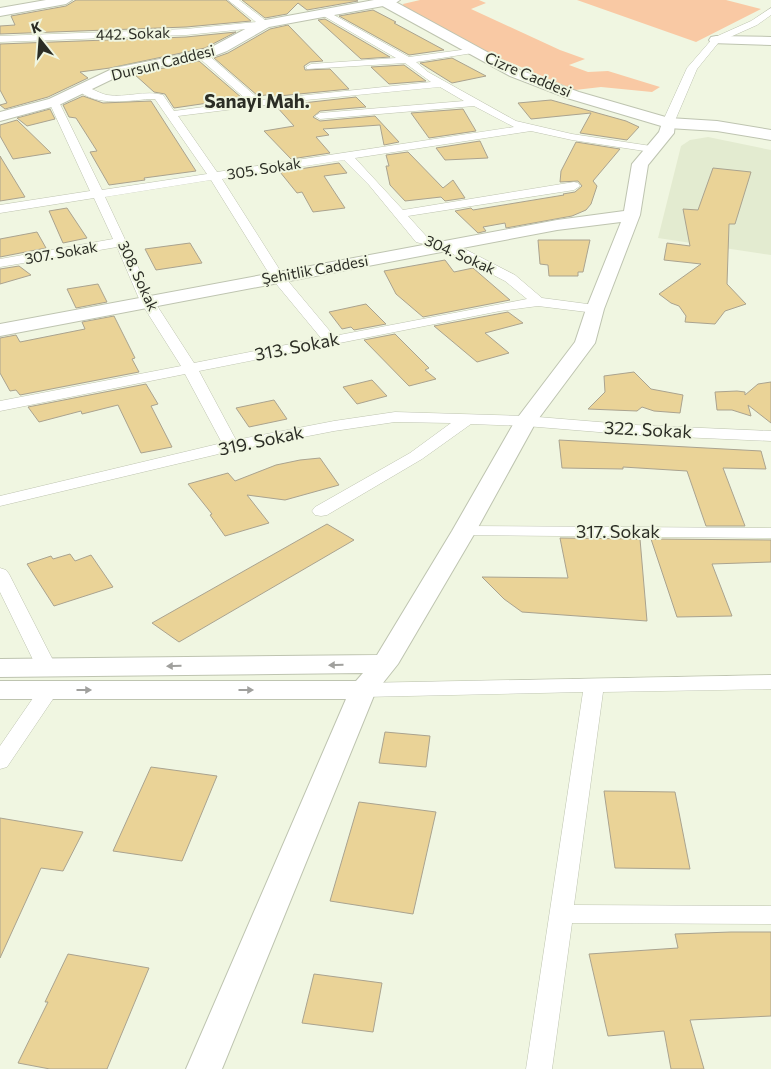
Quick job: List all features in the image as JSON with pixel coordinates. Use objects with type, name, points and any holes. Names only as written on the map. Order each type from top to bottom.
[{"type":"main road","name":"Cizre Caddesi","points":[[387,1],[515,73],[573,95],[676,124]]},
{"type":"main road","points":[[676,124],[717,126],[771,135]]},
{"type":"main road","points":[[676,124],[712,134],[771,145]]},
{"type":"street","points":[[0,12],[66,0]]},
{"type":"street","points":[[234,0],[265,24]]},
{"type":"street","name":"Dursun Caddesi","points":[[0,117],[54,102],[124,69],[202,55],[222,48],[265,24],[387,1]]},
{"type":"street","points":[[204,1069],[362,690],[385,664],[464,531],[526,421],[585,343],[595,309],[632,215],[640,164],[651,149],[676,124],[692,68],[716,40],[754,23],[771,11]]},
{"type":"street","points":[[325,13],[406,59],[424,74],[512,124],[572,138],[651,149]]},
{"type":"street","name":"442. Sokak","points":[[0,39],[186,32],[265,24]]},
{"type":"street","points":[[716,40],[771,41]]},
{"type":"street","points":[[311,67],[406,59],[473,50]]},
{"type":"street","points":[[202,55],[257,104]]},
{"type":"street","points":[[172,114],[369,90],[442,84]]},
{"type":"street","points":[[81,88],[100,97],[111,99],[157,96],[172,114],[214,176],[278,277],[331,342]]},
{"type":"street","name":"308. Sokak","points":[[54,102],[76,151],[99,194],[147,302],[189,368],[231,446]]},
{"type":"street","points":[[320,116],[476,103]]},
{"type":"street","name":"305. Sokak","points":[[0,209],[528,128]]},
{"type":"street","name":"304. Sokak","points":[[348,156],[373,182],[421,239],[448,246],[510,278],[538,302]]},
{"type":"street","points":[[398,214],[574,186]]},
{"type":"street","name":"Şehitlik Caddesi","points":[[0,330],[557,225],[632,215]]},
{"type":"street","name":"307. Sokak","points":[[0,263],[121,242]]},
{"type":"street","name":"313. Sokak","points":[[0,406],[331,342],[413,323],[538,302],[595,309]]},
{"type":"street","name":"319. Sokak","points":[[0,501],[231,446],[334,426],[395,417],[526,421]]},
{"type":"street","points":[[321,511],[416,456],[468,419]]},
{"type":"street","name":"322. Sokak","points":[[526,421],[635,430],[771,436]]},
{"type":"street","name":"317. Sokak","points":[[464,531],[771,533]]},
{"type":"street","points":[[0,574],[48,679]]},
{"type":"street","points":[[0,690],[48,679],[385,664]]},
{"type":"street","points":[[0,668],[48,679],[362,690],[771,682]]},
{"type":"street","points":[[0,762],[48,679]]},
{"type":"street","points":[[539,1069],[594,686]]},
{"type":"street","points":[[561,914],[771,915]]},
{"type":"shaded area","points":[[420,0],[479,0],[486,3],[471,9],[560,50],[585,59],[569,65],[588,72],[608,71],[660,87],[652,92],[601,87],[575,90],[490,54],[404,8],[403,4]]},
{"type":"shaded area","points":[[577,0],[726,0],[761,9],[696,42]]},
{"type":"shaded area","points":[[708,137],[771,150],[771,255],[658,238],[681,146],[690,140]]},
{"type":"building","points":[[76,0],[226,0],[251,21],[186,27],[0,34],[0,26],[15,25],[11,16],[66,6]]},
{"type":"building","points":[[242,0],[358,1],[307,10],[298,3],[287,14],[265,18]]},
{"type":"building","points":[[373,10],[444,50],[409,55],[339,16]]},
{"type":"building","points":[[325,19],[390,57],[361,59],[318,20]]},
{"type":"building","points":[[288,25],[323,61],[310,62],[304,66],[305,70],[330,69],[349,89],[269,97],[266,95],[258,96],[214,58],[228,53],[270,29]]},
{"type":"building","points":[[236,32],[205,48],[110,68],[80,72],[88,78],[48,97],[5,109],[0,105],[7,103],[0,90],[0,44],[186,37]]},
{"type":"building","points":[[452,58],[486,76],[452,83],[420,63]]},
{"type":"building","points":[[199,61],[242,98],[174,108],[165,94],[154,92],[134,74]]},
{"type":"building","points":[[404,65],[426,81],[389,84],[371,67]]},
{"type":"building","points":[[83,96],[103,103],[151,101],[196,171],[109,185],[90,152],[97,151],[76,118],[69,117],[63,105]]},
{"type":"building","points":[[356,97],[366,107],[320,111],[313,117],[320,121],[375,116],[399,142],[384,145],[380,125],[323,129],[329,135],[316,137],[330,153],[291,159],[264,131],[294,126],[276,106]]},
{"type":"building","points":[[551,100],[626,121],[639,127],[627,140],[580,133],[591,113],[531,119],[518,103]]},
{"type":"building","points":[[50,109],[55,119],[27,126],[17,118]]},
{"type":"building","points":[[463,109],[476,131],[429,138],[411,113]]},
{"type":"building","points":[[17,120],[51,153],[13,159],[0,136],[0,125]]},
{"type":"building","points":[[480,141],[488,158],[445,160],[436,148]]},
{"type":"building","points":[[576,142],[620,149],[593,181],[597,186],[591,204],[586,210],[572,216],[506,228],[505,223],[483,227],[486,231],[478,233],[455,211],[471,208],[473,210],[575,192],[582,186],[578,181],[560,182],[561,171]]},
{"type":"building","points":[[408,152],[443,188],[453,180],[465,198],[445,201],[441,197],[405,201],[390,185],[386,166],[389,166],[386,155]]},
{"type":"building","points":[[0,156],[25,197],[0,201]]},
{"type":"building","points":[[339,163],[347,173],[324,176],[345,208],[313,212],[302,192],[297,193],[280,172]]},
{"type":"building","points":[[713,168],[751,172],[735,224],[729,224],[727,284],[746,304],[725,311],[715,324],[685,322],[686,316],[679,306],[671,303],[659,294],[701,264],[664,260],[667,243],[690,246],[683,209],[698,210]]},
{"type":"building","points":[[67,208],[87,238],[63,243],[49,211]]},
{"type":"building","points":[[37,232],[46,248],[0,257],[0,239]]},
{"type":"building","points":[[538,240],[590,240],[583,272],[578,272],[578,276],[549,276],[548,265],[540,264]]},
{"type":"building","points":[[190,243],[202,263],[156,270],[145,249]]},
{"type":"building","points":[[445,260],[454,272],[473,268],[510,300],[423,317],[396,294],[384,271]]},
{"type":"building","points":[[19,266],[31,275],[0,284],[0,269]]},
{"type":"building","points":[[98,284],[107,302],[76,308],[67,289]]},
{"type":"building","points":[[366,304],[386,324],[354,330],[351,327],[342,329],[329,312]]},
{"type":"building","points":[[508,312],[523,323],[485,333],[509,353],[477,362],[434,326]]},
{"type":"building","points":[[114,316],[135,358],[132,359],[139,372],[20,395],[16,390],[10,391],[0,373],[0,338],[16,335],[20,342],[85,329],[82,322]]},
{"type":"building","points":[[395,334],[429,368],[425,370],[436,379],[409,386],[364,340]]},
{"type":"building","points":[[634,372],[651,389],[683,395],[680,413],[654,411],[642,407],[637,411],[588,409],[605,392],[604,376]]},
{"type":"building","points":[[372,380],[387,396],[357,404],[343,387]]},
{"type":"building","points":[[771,382],[771,423],[748,405],[751,416],[732,410],[717,410],[715,392],[737,391],[745,392],[745,395],[758,384]]},
{"type":"building","points":[[146,384],[158,404],[151,406],[172,447],[141,453],[118,405],[82,414],[81,411],[39,422],[28,407]]},
{"type":"building","points":[[274,400],[287,419],[249,427],[236,408]]},
{"type":"building","points":[[559,440],[761,451],[766,469],[723,468],[745,526],[706,526],[687,471],[623,467],[623,469],[562,468]]},
{"type":"building","points":[[320,458],[339,485],[285,500],[247,495],[269,523],[225,536],[210,515],[212,514],[188,484],[228,473],[235,481],[276,465]]},
{"type":"building","points":[[327,524],[354,540],[179,642],[152,623]]},
{"type":"building","points":[[560,538],[640,539],[647,621],[522,612],[504,599],[482,577],[568,578]]},
{"type":"building","points":[[651,539],[771,540],[771,562],[712,564],[732,616],[677,617]]},
{"type":"building","points":[[70,554],[75,561],[91,555],[113,587],[54,606],[27,564],[51,556],[53,559]]},
{"type":"building","points":[[385,732],[430,736],[426,767],[379,763]]},
{"type":"building","points":[[151,767],[217,776],[182,861],[113,851]]},
{"type":"building","points":[[604,791],[675,792],[690,869],[615,868]]},
{"type":"building","points":[[359,802],[436,812],[413,914],[330,901]]},
{"type":"building","points":[[0,818],[83,832],[63,871],[41,868],[0,958]]},
{"type":"building","points":[[771,932],[771,1016],[690,1020],[704,1069],[671,1069],[664,1031],[608,1036],[589,954],[678,948],[675,934]]},
{"type":"building","points":[[68,954],[149,968],[107,1069],[50,1069],[18,1063],[48,1002],[45,1002]]},
{"type":"building","points":[[314,974],[382,983],[373,1032],[302,1023]]},
{"type":"district","name":"Sanayi Mah.","points":[[257,101]]}]
